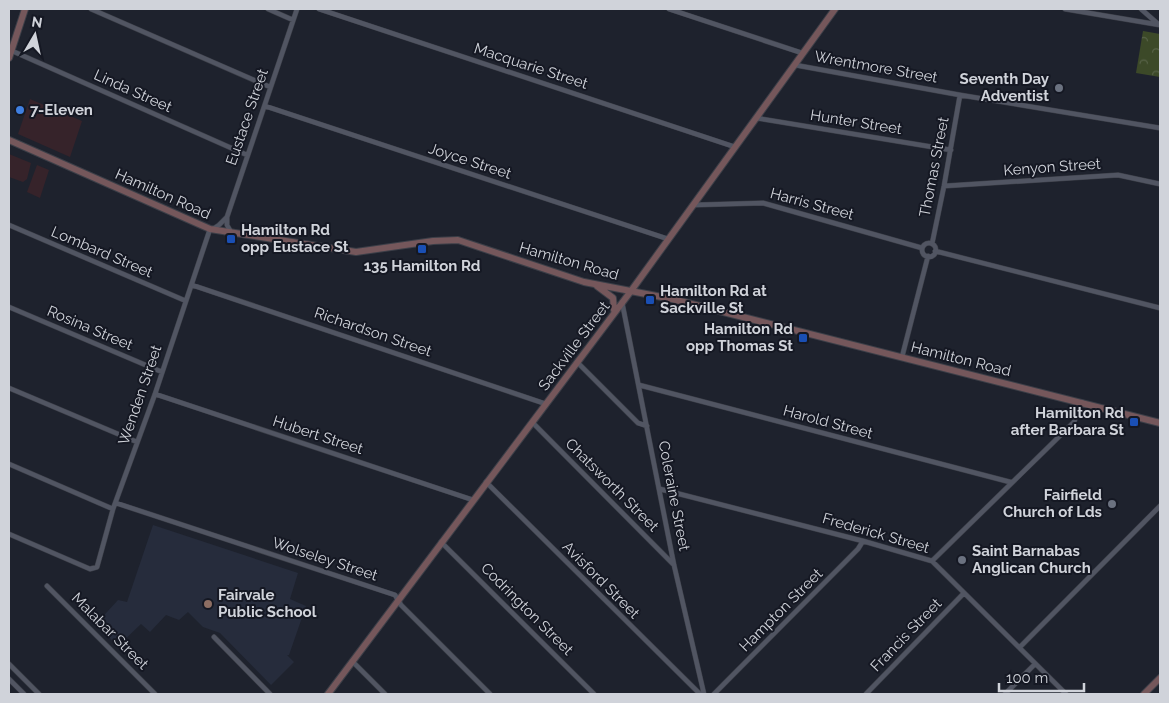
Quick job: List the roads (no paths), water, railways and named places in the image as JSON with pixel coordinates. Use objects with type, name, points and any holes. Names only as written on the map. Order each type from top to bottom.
[{"type":"main road","points":[[10,53],[25,9]]},
{"type":"main road","name":"Sackville Street","points":[[328,694],[631,291],[835,9]]},
{"type":"main road","name":"Hamilton Road","points":[[9,140],[211,229],[356,252],[433,241],[458,240],[584,282],[681,301],[1160,423]]},
{"type":"main road","points":[[584,282],[598,287],[611,296],[615,304],[613,314]]},
{"type":"main road","points":[[1144,694],[1160,678]]},
{"type":"street","points":[[91,9],[270,87]]},
{"type":"street","points":[[268,9],[293,20]]},
{"type":"street","name":"Eustace Street","points":[[227,217],[296,9]]},
{"type":"street","name":"Macquarie Street","points":[[319,9],[736,147]]},
{"type":"street","points":[[669,9],[802,53]]},
{"type":"street","points":[[1065,9],[1159,24]]},
{"type":"street","points":[[1141,9],[1159,24]]},
{"type":"street","name":"Linda Street","points":[[10,53],[247,155]]},
{"type":"street","name":"Wrentmore Street","points":[[795,65],[1160,128]]},
{"type":"street","name":"Thomas Street","points":[[932,244],[960,95]]},
{"type":"street","name":"Joyce Street","points":[[264,106],[668,240]]},
{"type":"street","name":"Hunter Street","points":[[756,118],[951,150]]},
{"type":"street","name":"Kenyon Street","points":[[944,186],[1118,175],[1160,184]]},
{"type":"street","name":"Harris Street","points":[[693,205],[763,203],[922,248]]},
{"type":"street","points":[[211,229],[219,226],[227,217]]},
{"type":"street","points":[[227,217],[227,225],[232,233]]},
{"type":"street","name":"Lombard Street","points":[[9,225],[186,301]]},
{"type":"street","name":"Wenden Street","points":[[9,534],[90,569],[97,567],[113,509],[155,394],[211,229]]},
{"type":"street","points":[[928,256],[924,254],[922,248],[925,244],[932,244],[935,247],[935,251]]},
{"type":"street","points":[[928,256],[933,255],[935,251]]},
{"type":"street","points":[[935,251],[1160,308]]},
{"type":"street","points":[[902,356],[928,256]]},
{"type":"street","name":"Richardson Street","points":[[192,285],[546,404]]},
{"type":"street","name":"Coleraine Street","points":[[622,302],[674,565],[704,694]]},
{"type":"street","name":"Rosina Street","points":[[9,307],[162,372]]},
{"type":"street","points":[[577,362],[638,423],[647,426]]},
{"type":"street","name":"Harold Street","points":[[639,385],[1010,482]]},
{"type":"street","points":[[9,388],[137,442]]},
{"type":"street","name":"Hubert Street","points":[[155,394],[473,500]]},
{"type":"street","points":[[932,562],[1010,482],[1074,422],[1082,402]]},
{"type":"street","name":"Chatsworth Street","points":[[532,422],[674,565]]},
{"type":"street","points":[[9,464],[113,509]]},
{"type":"street","name":"Avisford Street","points":[[486,482],[700,694]]},
{"type":"street","name":"Frederick Street","points":[[660,489],[863,541],[932,562],[1066,694]]},
{"type":"street","name":"Wolseley Street","points":[[116,503],[395,595],[401,605],[490,694]]},
{"type":"street","points":[[1020,647],[1160,506]]},
{"type":"street","name":"Hampton Street","points":[[714,694],[858,549],[863,541]]},
{"type":"street","name":"Codrington Street","points":[[441,542],[594,694]]},
{"type":"street","name":"Malabar Street","points":[[47,586],[155,694]]},
{"type":"street","name":"Francis Street","points":[[866,694],[964,593]]},
{"type":"street","points":[[214,636],[270,694]]},
{"type":"street","points":[[352,661],[385,694]]},
{"type":"street","points":[[9,664],[39,694]]},
{"type":"street","points":[[1005,694],[1035,664]]},
{"type":"street","points":[[9,679],[24,694]]},
{"type":"place","name":"Seventh Day Adventist","points":[[1059,88]]},
{"type":"place","name":"7-Eleven","points":[[20,110]]},
{"type":"place","name":"Hamilton Rd opp Eustace St","points":[[231,239]]},
{"type":"place","name":"135 Hamilton Rd","points":[[422,249]]},
{"type":"place","name":"Hamilton Rd at Sackville St","points":[[650,300]]},
{"type":"place","name":"Hamilton Rd opp Thomas St","points":[[803,338]]},
{"type":"place","name":"Hamilton Rd after Barbara St","points":[[1134,422]]},
{"type":"place","name":"Fairfield Church of Lds","points":[[1112,504]]},
{"type":"place","name":"Saint Barnabas Anglican Church","points":[[962,560]]},
{"type":"place","name":"Fairvale Public School","points":[[208,604]]}]
